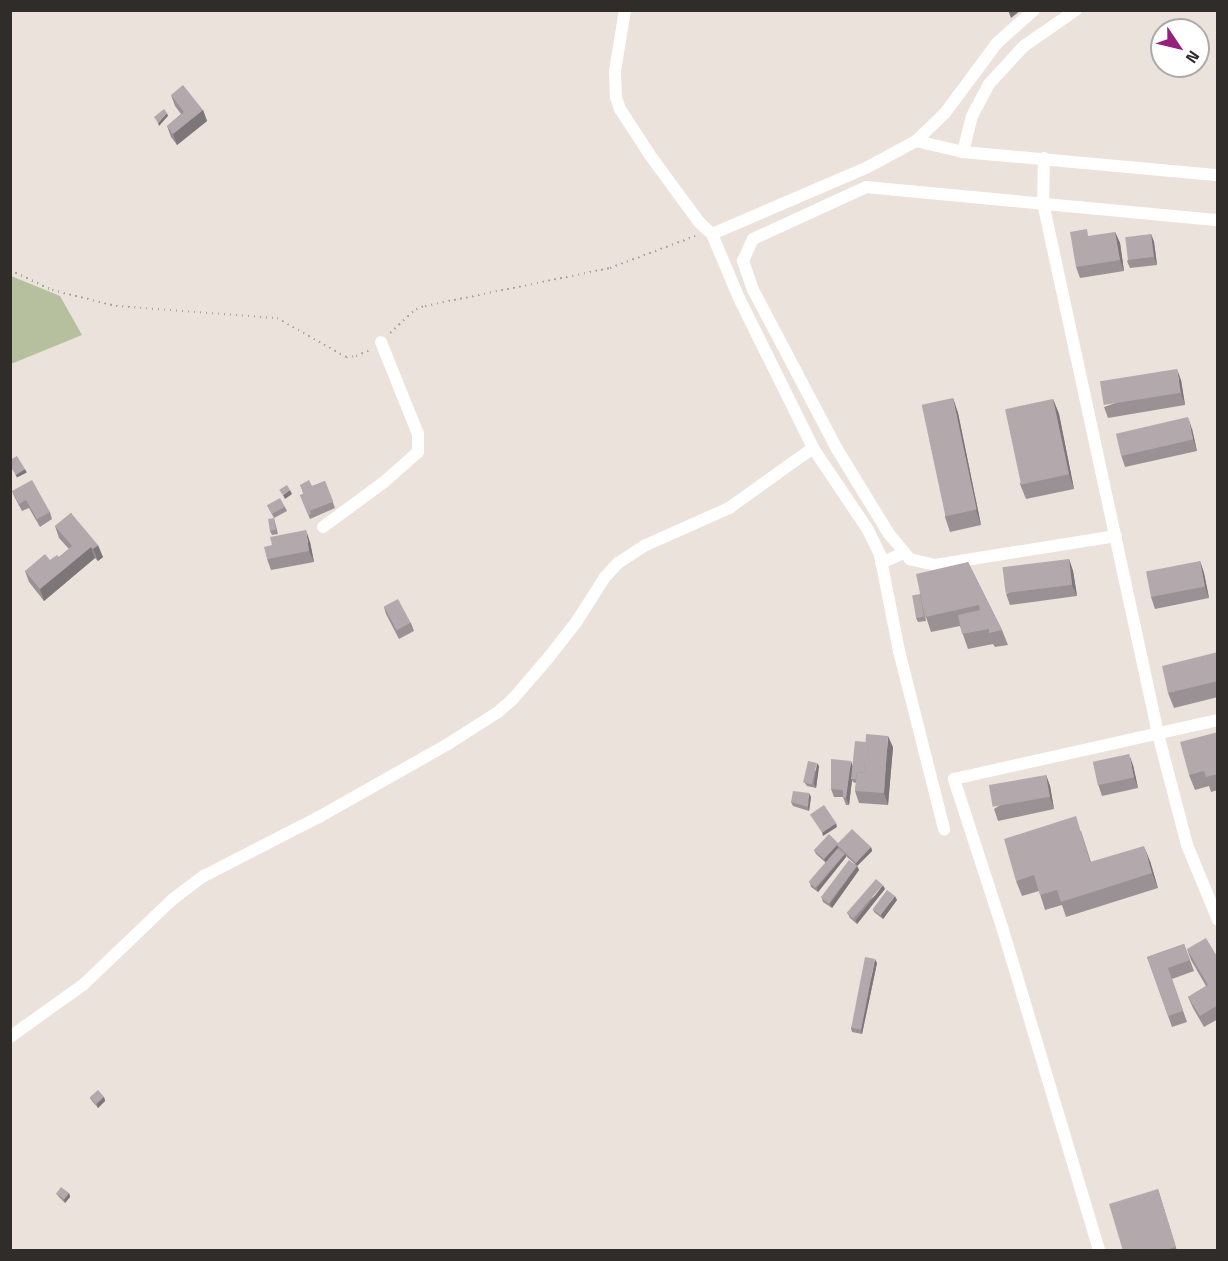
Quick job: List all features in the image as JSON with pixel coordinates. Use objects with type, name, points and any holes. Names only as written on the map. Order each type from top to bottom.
[{"type":"street","points":[[625,10],[615,72],[616,97],[620,109],[652,158],[699,222],[712,234],[738,296],[813,448],[868,530],[881,563],[899,651],[944,829]]},
{"type":"street","points":[[712,234],[866,168],[916,141],[945,112],[997,43],[1034,10]]},
{"type":"street","points":[[963,152],[972,116],[989,84],[1024,46],[1076,10]]},
{"type":"street","points":[[916,141],[963,152],[1218,175]]},
{"type":"street","points":[[1044,158],[1042,203],[1157,733],[1187,845],[1218,920]]},
{"type":"street","points":[[1116,536],[935,565],[916,562],[903,552],[837,449],[753,290],[743,261],[747,248],[753,239],[866,187],[1218,220]]},
{"type":"street","points":[[323,527],[384,482],[418,452],[418,434],[381,342]]},
{"type":"street","points":[[10,1037],[84,984],[167,905],[204,876],[319,817],[448,744],[498,712],[513,700],[544,664],[577,621],[605,577],[618,563],[646,545],[729,508],[813,448]]},
{"type":"street","points":[[881,563],[903,552]]},
{"type":"street","points":[[1099,1251],[1003,930],[954,779],[1218,720]]},
{"type":"path","points":[[10,270],[52,290],[116,306],[277,318],[346,357],[356,356],[381,342],[405,318],[425,306],[610,268],[647,256],[700,233],[712,234]]},
{"type":"green space","points":[[11,276],[60,296],[82,335],[11,364]]},
{"type":"building","points":[[183,85],[203,110],[173,134],[167,126],[184,112],[171,95]]},
{"type":"building","points":[[164,109],[167,113],[158,123],[154,117]]},
{"type":"building","points":[[1087,229],[1088,236],[1115,232],[1120,260],[1076,267],[1070,232]]},
{"type":"building","points":[[1151,234],[1154,257],[1128,260],[1125,237]]},
{"type":"building","points":[[1177,369],[1181,393],[1104,405],[1100,381]]},
{"type":"building","points":[[953,398],[977,510],[945,516],[922,405]]},
{"type":"building","points":[[1053,399],[1069,474],[1021,485],[1005,409]]},
{"type":"building","points":[[1188,417],[1193,439],[1121,456],[1116,434]]},
{"type":"building","points":[[17,456],[25,469],[16,475],[10,466],[10,460]]},
{"type":"building","points":[[32,480],[50,512],[37,519],[26,500],[19,504],[12,491]]},
{"type":"building","points":[[309,480],[312,486],[303,490],[300,485]]},
{"type":"building","points":[[325,481],[333,501],[310,511],[302,490]]},
{"type":"building","points":[[287,485],[290,490],[282,495],[279,490]]},
{"type":"building","points":[[304,494],[311,514],[308,515],[300,495]]},
{"type":"building","points":[[280,498],[285,507],[272,514],[267,505]]},
{"type":"building","points":[[71,513],[98,545],[93,549],[91,547],[40,589],[25,571],[45,554],[50,560],[57,555],[59,557],[72,546],[55,526]]},
{"type":"building","points":[[274,518],[276,530],[270,531],[268,519]]},
{"type":"building","points":[[306,530],[309,551],[267,559],[264,547],[272,545],[270,537]]},
{"type":"building","points":[[1069,559],[1072,585],[1006,593],[1002,567]]},
{"type":"building","points":[[1200,561],[1205,587],[1151,597],[1146,571]]},
{"type":"building","points":[[968,562],[1002,630],[989,633],[989,629],[962,634],[958,615],[980,610],[979,605],[925,617],[916,574]]},
{"type":"building","points":[[920,594],[924,617],[916,618],[912,595]]},
{"type":"building","points":[[398,599],[411,623],[397,630],[384,607]]},
{"type":"building","points":[[1218,652],[1218,681],[1168,693],[1162,666]]},
{"type":"building","points":[[1218,732],[1218,774],[1206,777],[1204,771],[1189,775],[1180,742]]},
{"type":"building","points":[[866,734],[888,736],[884,793],[855,791],[857,772],[864,773]]},
{"type":"building","points":[[855,741],[866,742],[864,773],[857,772],[856,779],[851,779]]},
{"type":"building","points":[[1129,754],[1134,777],[1098,785],[1093,762]]},
{"type":"building","points":[[831,759],[851,761],[846,798],[843,797],[843,790],[831,789]]},
{"type":"building","points":[[808,761],[817,763],[812,784],[803,782]]},
{"type":"building","points":[[1046,775],[1050,797],[993,807],[989,785]]},
{"type":"building","points":[[793,791],[809,793],[808,807],[791,802]]},
{"type":"building","points":[[824,805],[836,823],[822,833],[810,815]]},
{"type":"building","points":[[1076,816],[1090,862],[1144,846],[1152,873],[1061,902],[1057,890],[1040,895],[1034,875],[1016,881],[1004,839]]},
{"type":"building","points":[[852,829],[871,847],[856,863],[837,845],[824,859],[814,850],[829,834],[838,843]]},
{"type":"building","points":[[838,848],[845,854],[815,888],[808,882]]},
{"type":"building","points":[[849,860],[857,866],[829,904],[821,898]]},
{"type":"building","points":[[876,879],[883,885],[853,919],[846,913]]},
{"type":"building","points":[[887,890],[895,896],[881,915],[873,909]]},
{"type":"building","points":[[1206,938],[1218,958],[1218,1005],[1200,1016],[1188,997],[1208,985],[1187,949]]},
{"type":"building","points":[[1184,944],[1190,960],[1168,968],[1183,1011],[1168,1016],[1147,957]]},
{"type":"building","points":[[865,957],[875,959],[861,1030],[851,1028]]},
{"type":"building","points":[[98,1090],[104,1097],[96,1104],[90,1097]]},
{"type":"building","points":[[61,1187],[69,1193],[64,1199],[56,1193]]},
{"type":"building","points":[[1158,1189],[1176,1247],[1161,1251],[1123,1251],[1109,1204]]}]
